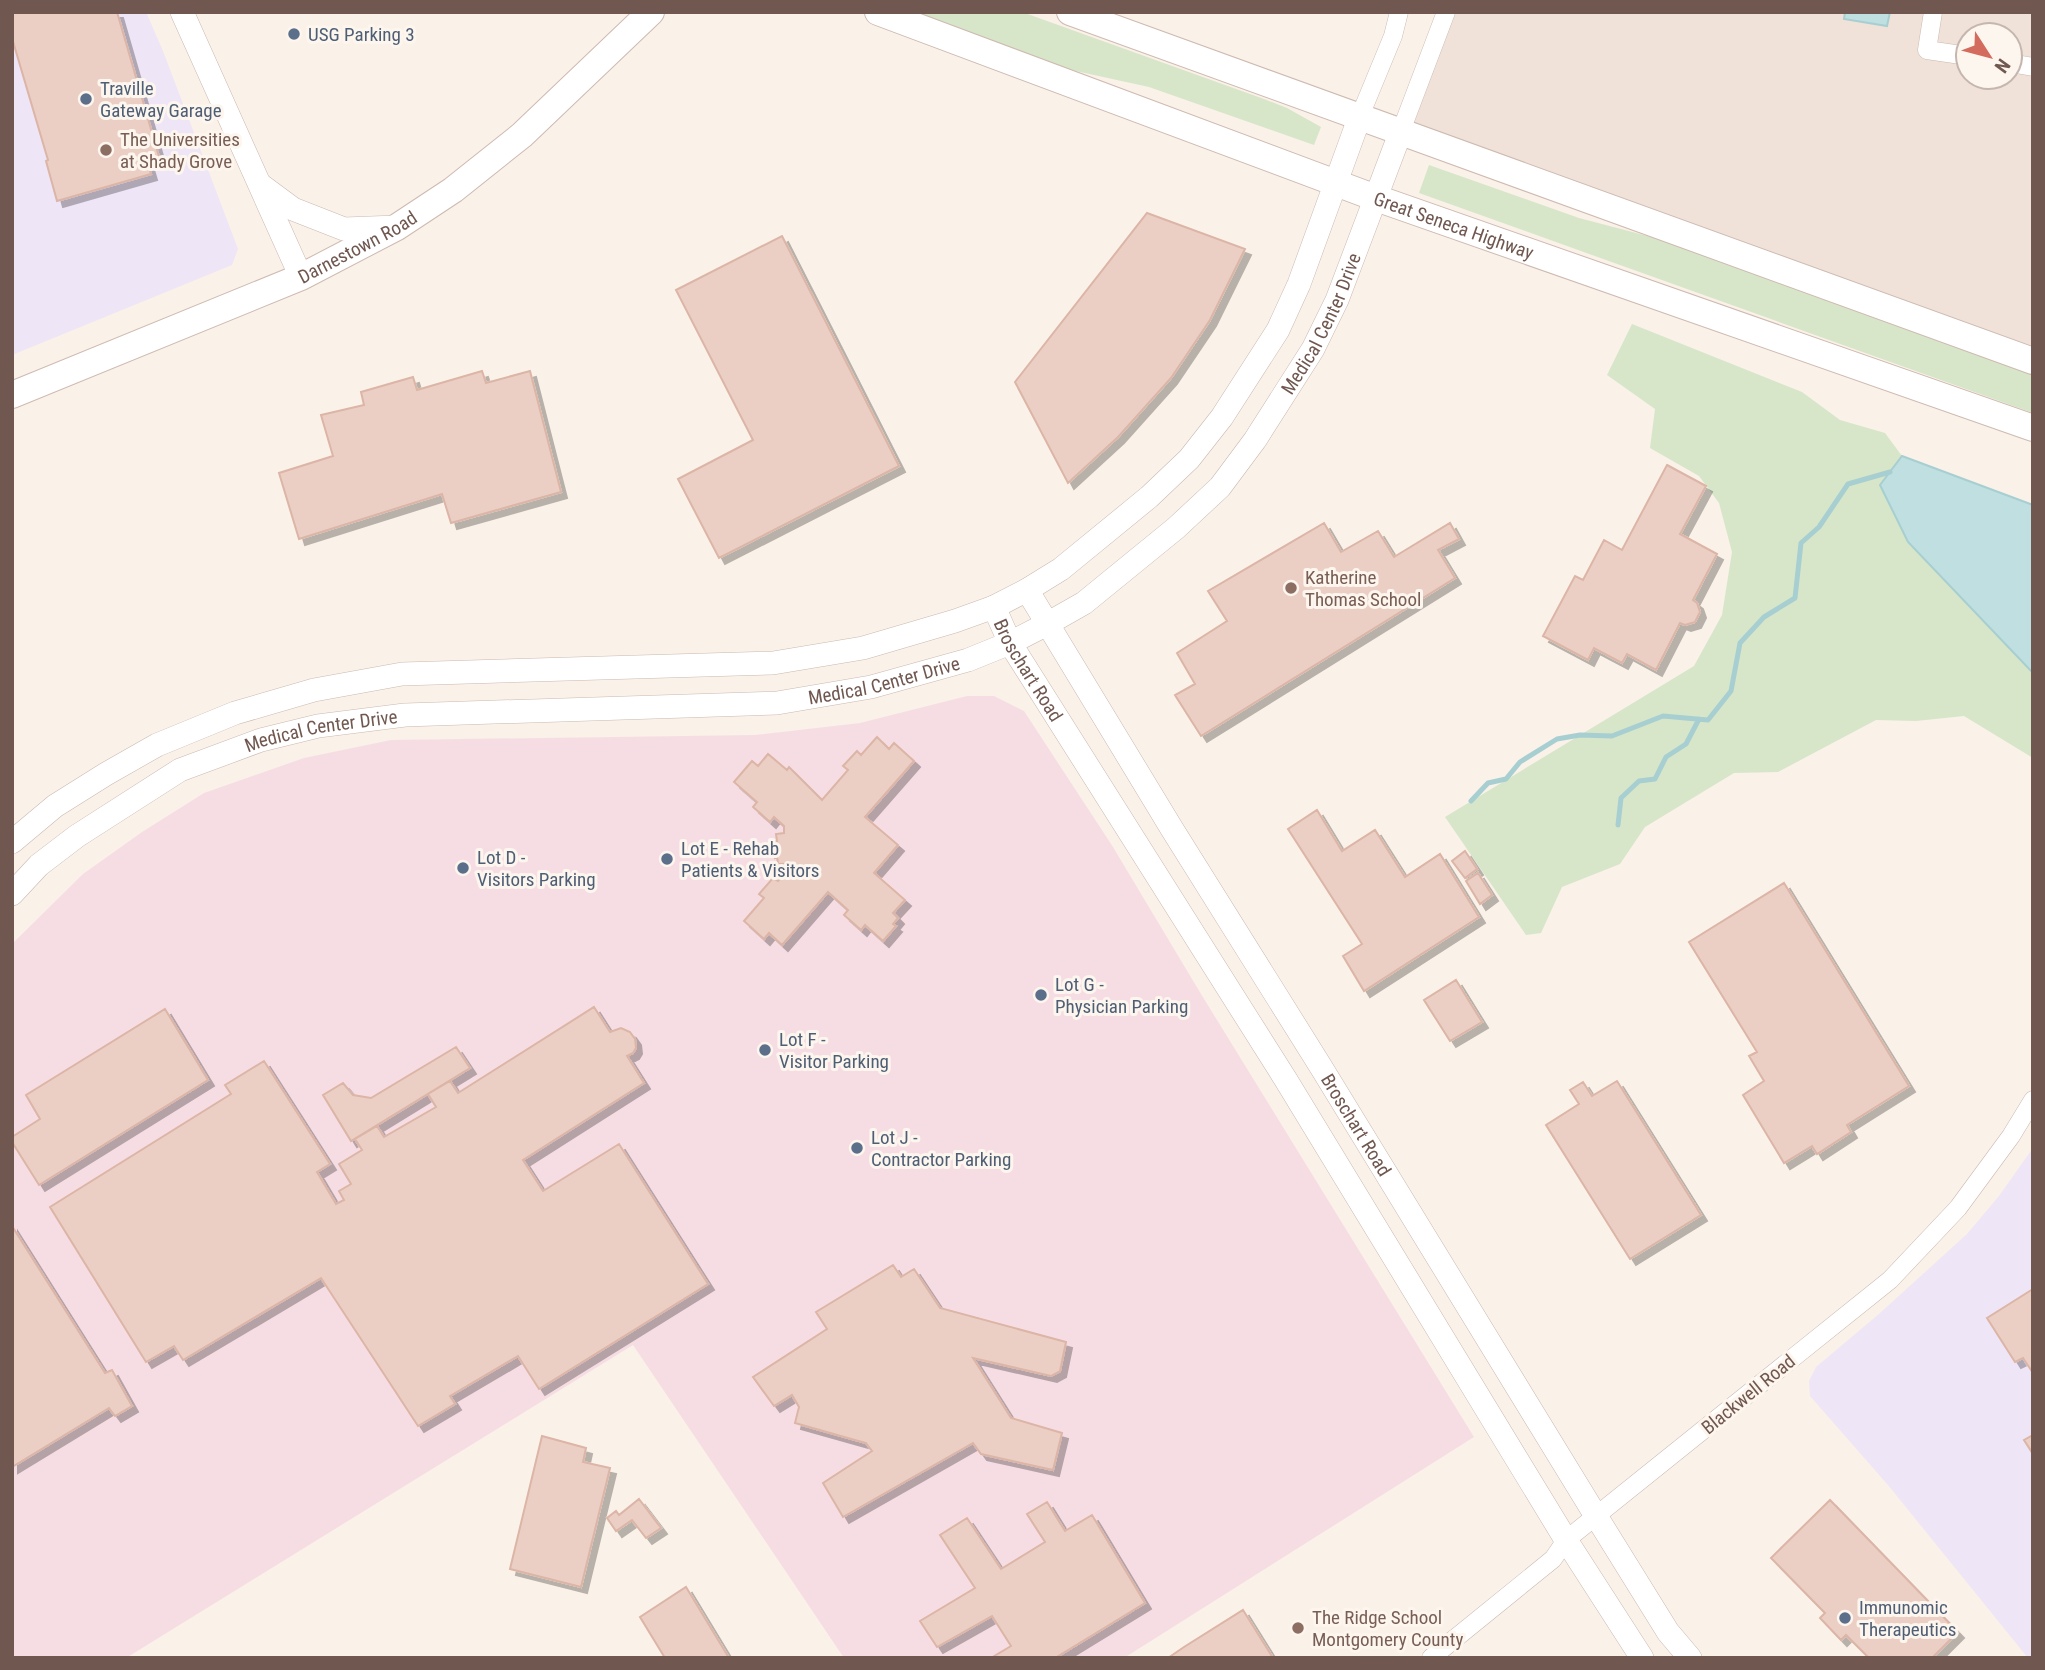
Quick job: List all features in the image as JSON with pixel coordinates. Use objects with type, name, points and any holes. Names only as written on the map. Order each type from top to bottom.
[{"type":"main road","name":"Darnestown Road","points":[[12,395],[301,277],[397,227],[453,190],[522,135],[651,12]]},
{"type":"main road","name":"Great Seneca Highway","points":[[878,12],[1376,198],[2033,428]]},
{"type":"main road","points":[[1070,12],[2033,361]]},
{"type":"street","points":[[182,12],[301,277]]},
{"type":"street","name":"Medical Center Drive","points":[[12,842],[55,806],[157,745],[235,713],[314,690],[402,674],[773,663],[863,648],[955,621],[994,607],[1027,590],[1061,569],[1149,497],[1189,459],[1214,427],[1278,330],[1300,284],[1335,182],[1393,36],[1399,12]]},
{"type":"street","name":"Medical Center Drive","points":[[12,894],[39,865],[77,836],[180,771],[261,740],[318,726],[405,715],[777,703],[872,687],[968,660],[1010,643],[1084,603],[1176,528],[1220,487],[1255,440],[1313,349],[1337,300],[1446,12]]},
{"type":"street","points":[[1933,12],[1927,50],[1954,55]]},
{"type":"street","points":[[259,184],[293,209],[344,229],[397,227]]},
{"type":"street","name":"Broschart Road","points":[[1027,590],[1171,829],[1321,1067],[1668,1632],[1690,1658]]},
{"type":"street","name":"Broschart Road","points":[[994,607],[1010,643],[1286,1080],[1566,1539],[1642,1658]]},
{"type":"street","name":"Blackwell Road","points":[[1431,1658],[1553,1559],[1566,1539],[1890,1280],[1958,1208],[2011,1136],[2033,1100]]},
{"type":"shaded area","name":"The Universities at Shady Grove","points":[[12,12],[146,12],[238,249],[232,265],[12,355]]},
{"type":"shaded area","points":[[1441,12],[2033,12],[2033,346],[1401,131]]},
{"type":"shaded area","points":[[967,696],[994,696],[1024,711],[1113,847],[1474,1437],[1124,1658],[844,1658],[633,1345],[126,1658],[12,1658],[12,944],[83,874],[142,832],[204,793],[304,758],[391,740],[755,735],[860,723]]},
{"type":"shaded area","points":[[2033,1148],[2033,1658],[2028,1658],[1888,1485],[1810,1396],[1809,1381],[1816,1367],[1967,1234],[1999,1196]]},
{"type":"green space","points":[[908,12],[1022,12],[1264,99],[1321,127],[1314,145],[1149,87],[1071,70]]},
{"type":"green space","points":[[1429,165],[1579,218],[1682,245],[2033,370],[2033,413],[1419,193]]},
{"type":"green space","points":[[1632,324],[1802,392],[1840,420],[1885,433],[1902,456],[1880,485],[1908,542],[2033,673],[2033,758],[1964,716],[1916,721],[1876,720],[1778,772],[1734,773],[1645,827],[1620,864],[1562,887],[1541,933],[1526,935],[1445,817],[1694,666],[1722,615],[1732,552],[1719,503],[1699,476],[1650,448],[1655,409],[1607,375]]},
{"type":"water","points":[[1845,12],[1890,12],[1887,26],[1844,19]]},
{"type":"water","points":[[1902,456],[2033,505],[2033,673],[1908,542],[1880,485]]},
{"type":"building","name":"Traville Gateway Garage","points":[[12,12],[117,12],[160,160],[148,164],[151,174],[57,201],[46,161],[48,160],[12,38]]},
{"type":"building","points":[[1147,213],[1245,249],[1210,320],[1171,378],[1118,437],[1068,483],[1015,382]]},
{"type":"building","points":[[782,236],[899,466],[719,558],[678,479],[753,440],[676,290]]},
{"type":"building","points":[[482,371],[486,383],[530,371],[561,492],[451,523],[442,494],[299,539],[279,473],[333,456],[321,415],[364,405],[361,392],[413,377],[417,390]]},
{"type":"building","points":[[1667,465],[1706,486],[1680,534],[1717,554],[1693,600],[1700,612],[1695,622],[1685,625],[1680,623],[1656,670],[1627,654],[1622,663],[1594,648],[1588,660],[1543,636],[1575,576],[1583,580],[1604,540],[1622,550]]},
{"type":"building","points":[[1324,523],[1341,552],[1378,531],[1394,557],[1450,523],[1459,539],[1438,550],[1455,578],[1201,736],[1175,695],[1195,684],[1177,653],[1227,621],[1208,591]]},
{"type":"building","points":[[877,737],[889,749],[894,743],[914,761],[865,817],[898,845],[874,873],[905,900],[893,913],[898,918],[893,924],[896,926],[883,941],[865,925],[861,930],[844,915],[848,910],[828,892],[782,945],[769,933],[764,939],[744,921],[764,898],[759,894],[773,878],[778,881],[787,871],[787,864],[778,864],[777,857],[775,858],[774,841],[777,841],[776,834],[784,833],[784,826],[774,817],[770,822],[753,807],[757,802],[734,782],[752,761],[758,766],[768,754],[787,770],[789,767],[822,800],[848,770],[843,766],[857,751],[861,755]]},
{"type":"building","points":[[1317,810],[1342,851],[1375,830],[1405,877],[1440,854],[1479,917],[1364,991],[1343,956],[1362,944],[1288,829]]},
{"type":"building","points":[[1465,851],[1477,869],[1465,878],[1452,861]]},
{"type":"building","points":[[1478,873],[1492,895],[1480,904],[1466,881]]},
{"type":"building","points":[[1784,883],[1909,1086],[1847,1125],[1851,1132],[1817,1154],[1812,1146],[1784,1163],[1743,1095],[1764,1081],[1749,1056],[1757,1052],[1689,942]]},
{"type":"building","points":[[1456,980],[1482,1022],[1450,1041],[1424,1000]]},
{"type":"building","points":[[594,1007],[610,1032],[621,1028],[630,1032],[635,1039],[636,1048],[627,1056],[644,1083],[523,1160],[543,1191],[619,1144],[708,1284],[539,1389],[518,1356],[450,1396],[455,1404],[418,1426],[321,1278],[183,1360],[174,1346],[146,1362],[50,1207],[231,1094],[225,1085],[264,1061],[330,1164],[317,1172],[336,1204],[344,1200],[339,1191],[351,1184],[339,1164],[362,1150],[355,1139],[377,1126],[384,1137],[436,1107],[428,1094],[450,1081],[458,1093]]},
{"type":"building","points":[[165,1009],[208,1080],[39,1185],[12,1142],[12,1137],[40,1119],[26,1095]]},
{"type":"building","points":[[456,1047],[470,1068],[351,1141],[323,1095],[343,1083],[353,1095],[371,1098]]},
{"type":"building","points":[[1617,1081],[1701,1215],[1630,1259],[1546,1125],[1579,1104],[1570,1090],[1583,1082],[1592,1096]]},
{"type":"building","points":[[12,1226],[105,1373],[112,1370],[132,1406],[115,1416],[109,1408],[12,1467]]},
{"type":"building","points":[[893,1265],[901,1277],[914,1269],[940,1308],[1066,1342],[1060,1371],[1051,1376],[973,1358],[1011,1418],[1062,1433],[1053,1470],[981,1454],[973,1443],[843,1517],[823,1483],[872,1451],[866,1443],[795,1423],[799,1407],[792,1395],[774,1406],[753,1377],[827,1329],[816,1312]]},
{"type":"building","points":[[2033,1289],[2033,1373],[2023,1358],[2015,1362],[1987,1318]]},
{"type":"building","points":[[2033,1435],[2033,1454],[2024,1440]]},
{"type":"building","points":[[542,1436],[586,1448],[583,1462],[610,1468],[581,1587],[510,1569]]},
{"type":"building","points":[[639,1499],[661,1528],[646,1538],[632,1520],[616,1531],[607,1518],[616,1511],[619,1515]]},
{"type":"building","points":[[1830,1500],[1958,1632],[1932,1658],[1869,1658],[1846,1635],[1841,1640],[1820,1618],[1825,1613],[1771,1558]]},
{"type":"building","points":[[1047,1502],[1065,1531],[1092,1515],[1145,1603],[1055,1658],[991,1658],[1011,1646],[992,1616],[937,1647],[920,1621],[975,1588],[940,1535],[967,1518],[1001,1569],[1045,1542],[1027,1514]]},
{"type":"building","points":[[686,1587],[729,1658],[665,1658],[640,1617]]},
{"type":"building","points":[[1243,1610],[1273,1658],[1168,1658],[1184,1647]]},
{"type":"waterway","points":[[1471,801],[1488,783],[1506,779],[1520,762],[1557,739],[1580,735],[1612,736],[1663,716],[1708,720],[1731,691],[1740,643],[1764,617],[1795,598],[1801,543],[1819,527],[1848,484],[1890,472]]},
{"type":"waterway","points":[[1618,825],[1621,798],[1639,781],[1655,779],[1666,757],[1686,744],[1699,719]]},
{"type":"place","name":"USG Parking 3","points":[[294,34]]},
{"type":"place","name":"Traville Gateway Garage","points":[[86,99]]},
{"type":"place","name":"The Universities at Shady Grove","points":[[106,150]]},
{"type":"place","name":"Katherine Thomas School","points":[[1291,588]]},
{"type":"place","name":"Lot E - Rehab Patients & Visitors","points":[[667,859]]},
{"type":"place","name":"Lot D - Visitors Parking","points":[[463,868]]},
{"type":"place","name":"Lot G - Physician Parking","points":[[1041,995]]},
{"type":"place","name":"Lot F - Visitor Parking","points":[[765,1050]]},
{"type":"place","name":"Lot J - Contractor Parking","points":[[857,1148]]},
{"type":"place","name":"Immunomic Therapeutics","points":[[1845,1618]]},
{"type":"place","name":"The Ridge School Montgomery County","points":[[1298,1628]]}]
